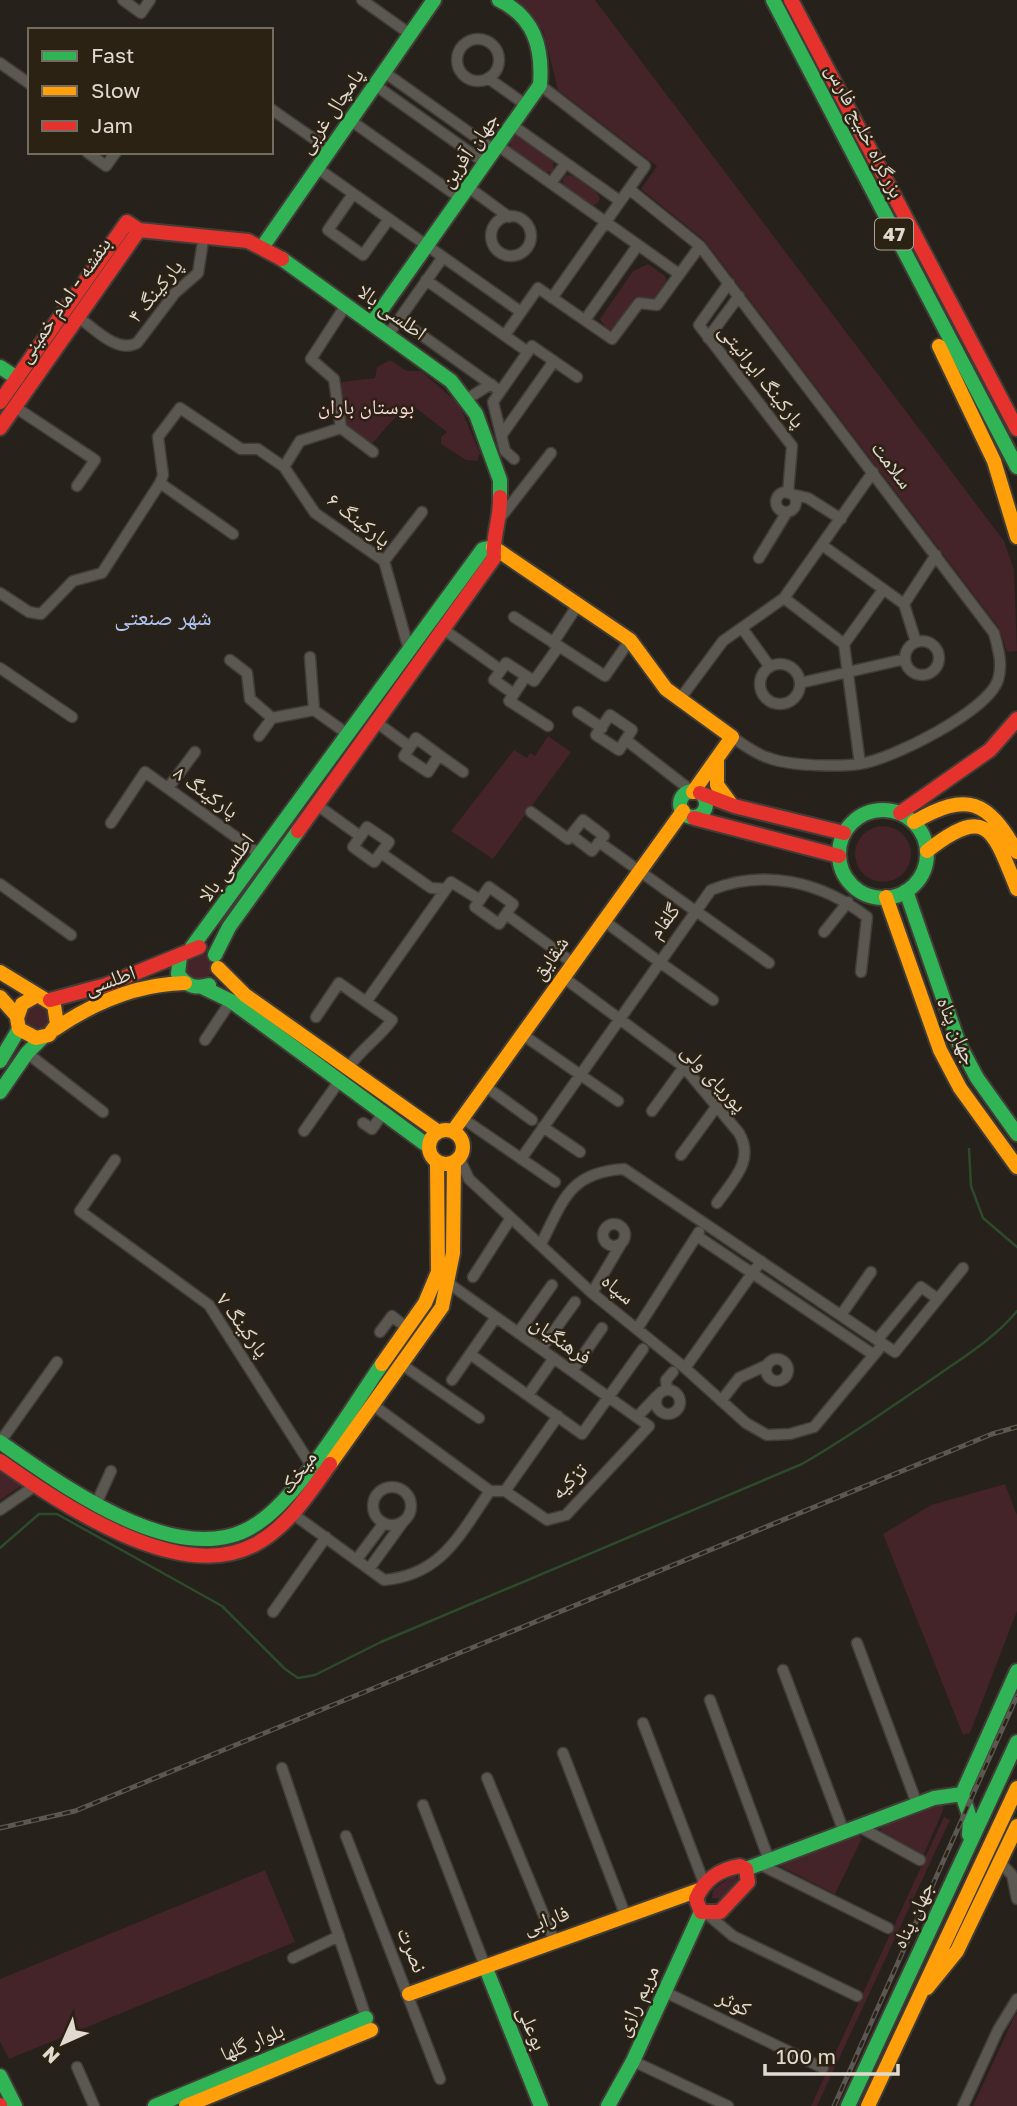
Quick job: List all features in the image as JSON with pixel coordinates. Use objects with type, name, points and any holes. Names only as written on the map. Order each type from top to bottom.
[{"type":"main road","name":"پامچال غربی","points":[[263,246],[434,0]]},
{"type":"main road","points":[[499,0],[521,14],[535,31],[542,57],[540,85]]},
{"type":"main road","name":"بزرگراه خلیج فارس","points":[[773,0],[1017,467]]},
{"type":"main road","name":"بزرگراه خلیج فارس","points":[[791,0],[1017,429]]},
{"type":"main road","name":"جهان آفرین","points":[[372,323],[540,85]]},
{"type":"main road","name":"اطلسی بالا","points":[[133,226],[204,234],[263,246],[451,381],[476,414],[500,480],[501,517],[493,547],[494,558],[229,928],[216,962]]},
{"type":"main road","name":"بنفشه - امام خمینی","points":[[0,428],[78,317],[133,226]]},
{"type":"main road","name":"بنفشه - امام خمینی","points":[[0,402],[133,226]]},
{"type":"main road","points":[[890,226],[896,259],[994,461],[1017,537]]},
{"type":"main road","points":[[0,367],[16,378]]},
{"type":"main road","points":[[493,547],[630,639],[652,673],[680,699],[732,737],[696,793],[682,799],[688,815]]},
{"type":"main road","name":"اطلسی بالا","points":[[186,952],[261,855],[483,550],[493,547]]},
{"type":"main road","points":[[409,650],[421,659]]},
{"type":"main road","points":[[900,813],[990,750],[1017,719]]},
{"type":"main road","points":[[718,759],[715,773],[719,791],[734,806]]},
{"type":"main road","points":[[696,793],[734,806],[844,833]]},
{"type":"main road","points":[[688,815],[706,808],[696,793]]},
{"type":"main road","points":[[914,822],[945,805],[972,802],[985,807],[998,818],[1017,852]]},
{"type":"main road","points":[[884,810],[900,813],[914,822],[923,835],[927,851],[922,874],[906,891],[886,898],[864,893],[851,884],[843,871],[839,856],[844,833],[855,820],[868,812],[884,810]]},
{"type":"main road","points":[[688,815],[839,856]]},
{"type":"main road","name":"شقایق","points":[[453,1131],[639,869],[688,815]]},
{"type":"main road","points":[[927,851],[949,832],[966,823],[979,824],[990,830],[996,840],[1017,888]]},
{"type":"main road","name":"جهان پناه","points":[[906,891],[959,1044],[977,1078],[1017,1134]]},
{"type":"main road","name":"جهان پناه","points":[[886,898],[940,1050],[960,1088],[1017,1167]]},
{"type":"main road","points":[[216,962],[205,948],[186,952],[177,968],[185,983],[202,987],[231,1001],[344,1074],[437,1131],[453,1131],[463,1146],[456,1160],[437,1162],[428,1146],[384,1112],[344,1074],[232,985],[216,962]]},
{"type":"main road","name":"اطلسی","points":[[43,998],[106,985],[186,952]]},
{"type":"main road","points":[[202,987],[213,981],[216,962]]},
{"type":"main road","points":[[0,972],[43,998],[58,1011],[48,1034],[30,1037],[0,997]]},
{"type":"main road","name":"اطلسی","points":[[0,1092],[27,1053],[73,1015],[163,984],[185,983]]},
{"type":"main road","points":[[0,1061],[18,1022],[22,1002],[43,998]]},
{"type":"main road","points":[[428,1146],[437,1131]]},
{"type":"main road","name":"میخک","points":[[0,1461],[35,1486],[105,1525],[188,1555],[207,1557],[243,1550],[270,1534],[293,1514],[442,1307],[451,1285],[454,1265],[456,1160]]},
{"type":"main road","name":"میخک","points":[[0,1442],[47,1476],[96,1504],[191,1540],[215,1541],[236,1535],[261,1522],[277,1508],[311,1465],[425,1303],[438,1272],[437,1162]]},
{"type":"main road","points":[[967,1847],[970,1818],[962,1794],[1017,1671]]},
{"type":"main road","name":"جهان پناه","points":[[848,2106],[1017,1742]]},
{"type":"main road","name":"جهان پناه","points":[[867,2106],[1017,1788]]},
{"type":"main road","points":[[702,1887],[696,1902],[704,1913],[720,1912],[735,1899],[758,1865],[917,1804],[942,1796],[962,1794]]},
{"type":"main road","points":[[916,2000],[957,1951],[1017,1826]]},
{"type":"main road","name":"فارابی","points":[[409,1994],[702,1887],[732,1867],[758,1865]]},
{"type":"main road","name":"مریم رازی","points":[[608,2106],[704,1913]]},
{"type":"main road","name":"بوعلی","points":[[485,1966],[541,2106]]},
{"type":"main road","name":"بلوار گلها","points":[[186,2106],[369,2024]]},
{"type":"main road","points":[[0,2076],[15,2106]]},
{"type":"main road","name":"بلوار گلها","points":[[155,2106],[212,2095]]},
{"type":"street","points":[[123,0],[141,13],[150,0]]},
{"type":"street","points":[[362,0],[410,34]]},
{"type":"street","points":[[488,78],[497,69],[496,50],[486,41],[467,42],[457,58],[460,70],[475,81],[488,78],[526,105]]},
{"type":"street","points":[[0,62],[28,83]]},
{"type":"street","points":[[384,72],[551,183],[680,274]]},
{"type":"street","points":[[375,85],[485,163]]},
{"type":"street","points":[[540,85],[645,166],[552,298]]},
{"type":"street","points":[[273,109],[330,150]]},
{"type":"street","points":[[430,124],[439,111]]},
{"type":"street","points":[[350,120],[464,193],[526,224],[530,236],[522,253],[509,256],[493,246],[491,233],[497,222],[509,217]]},
{"type":"street","points":[[512,125],[620,201]]},
{"type":"street","points":[[90,154],[106,166],[115,154]]},
{"type":"street","points":[[551,183],[566,163]]},
{"type":"street","points":[[317,168],[521,312]]},
{"type":"street","name":"سلامت","points":[[629,189],[700,246],[730,283],[994,633],[1000,654],[998,680],[980,701],[933,734],[895,754],[860,764],[772,760],[732,737]]},
{"type":"street","points":[[353,194],[328,230],[363,255],[389,219]]},
{"type":"street","name":"پارکینگ ۴","points":[[78,317],[120,347],[137,343],[175,293],[198,273],[204,234]]},
{"type":"street","points":[[584,320],[638,245]]},
{"type":"street","points":[[505,335],[538,288],[612,339],[639,303],[657,305],[700,246]]},
{"type":"street","points":[[388,335],[443,257]]},
{"type":"street","points":[[426,280],[528,352]]},
{"type":"street","name":"پارکینگ ایرانیتی","points":[[730,283],[699,325],[792,446],[789,494],[781,494],[776,502],[778,508],[787,512],[758,558]]},
{"type":"street","points":[[708,338],[739,296]]},
{"type":"street","points":[[346,305],[311,359],[334,379],[341,428],[373,452]]},
{"type":"street","points":[[399,319],[500,391]]},
{"type":"street","points":[[514,458],[505,451],[493,402],[532,346],[577,377]]},
{"type":"street","points":[[501,436],[554,361]]},
{"type":"street","points":[[467,399],[491,384]]},
{"type":"street","points":[[15,407],[95,460],[77,486]]},
{"type":"street","points":[[0,593],[29,612],[41,614],[73,581],[99,575],[160,484],[163,475],[158,437],[180,408],[241,449],[258,449],[284,467],[300,441],[341,428]]},
{"type":"street","points":[[501,517],[551,453]]},
{"type":"street","name":"پارکینگ ۶","points":[[284,467],[315,513],[384,561],[409,650]]},
{"type":"street","points":[[680,699],[723,641],[784,598],[873,472]]},
{"type":"street","points":[[160,484],[233,534]]},
{"type":"street","points":[[789,494],[808,498],[841,519]]},
{"type":"street","points":[[384,561],[422,512]]},
{"type":"street","points":[[822,545],[904,604],[916,642]]},
{"type":"street","points":[[904,604],[936,555]]},
{"type":"street","points":[[860,764],[844,644],[883,590]]},
{"type":"street","points":[[784,598],[844,644]]},
{"type":"street","points":[[514,694],[494,680],[506,663],[534,681],[579,603]]},
{"type":"street","points":[[514,617],[605,676],[630,639]]},
{"type":"street","points":[[742,628],[770,667]]},
{"type":"street","points":[[443,629],[501,670]]},
{"type":"street","points":[[916,642],[933,645],[939,654],[937,666],[929,674],[919,675],[909,670],[905,659],[907,649],[916,642]]},
{"type":"street","points":[[310,657],[314,710]]},
{"type":"street","points":[[800,683],[905,659]]},
{"type":"street","points":[[230,660],[247,673],[250,699],[272,718]]},
{"type":"street","points":[[770,667],[760,683],[763,695],[773,703],[792,700],[800,683]]},
{"type":"street","points":[[770,667],[789,667],[800,683]]},
{"type":"street","points":[[0,668],[72,717]]},
{"type":"street","points":[[526,676],[509,701],[548,726]]},
{"type":"street","points":[[259,736],[272,718],[314,710],[349,735]]},
{"type":"street","points":[[578,712],[602,728]]},
{"type":"street","points":[[610,715],[632,730],[619,750],[596,735],[602,728],[610,715]]},
{"type":"street","points":[[376,722],[410,747]]},
{"type":"street","points":[[439,755],[428,772],[404,756],[416,738],[463,772]]},
{"type":"street","points":[[625,740],[696,793]]},
{"type":"street","points":[[168,788],[195,752]]},
{"type":"street","name":"پارکینگ ۸","points":[[111,823],[145,772],[261,855]]},
{"type":"street","points":[[317,805],[360,836]]},
{"type":"street","points":[[531,812],[568,839],[571,835],[583,820],[604,836],[592,851],[571,835]]},
{"type":"street","points":[[368,827],[389,842],[381,853],[374,862],[353,847],[368,827]]},
{"type":"street","points":[[599,842],[769,963]]},
{"type":"street","points":[[381,853],[431,888],[446,889]]},
{"type":"street","name":"گلفام","points":[[521,1159],[656,959],[693,909],[711,890],[736,880],[763,877],[834,895],[848,902]]},
{"type":"street","points":[[366,1002],[452,882],[480,900]]},
{"type":"street","points":[[0,884],[71,935]]},
{"type":"street","points":[[489,887],[513,905],[499,924],[475,906],[480,900],[489,887]]},
{"type":"street","points":[[824,932],[848,902],[867,917],[861,972]]},
{"type":"street","points":[[506,914],[573,963]]},
{"type":"street","points":[[603,920],[712,1000]]},
{"type":"street","name":"پوریای ولی","points":[[563,977],[684,1067],[739,1133],[746,1144],[743,1166],[717,1203]]},
{"type":"street","points":[[303,1131],[363,1046],[379,1038],[392,1020],[339,983],[316,1017]]},
{"type":"street","points":[[205,1040],[231,1001]]},
{"type":"street","points":[[526,1037],[618,1101]]},
{"type":"street","points":[[27,1053],[103,1112]]},
{"type":"street","points":[[652,1111],[684,1067]]},
{"type":"street","points":[[485,1086],[532,1120]]},
{"type":"street","points":[[681,1155],[717,1106]]},
{"type":"street","points":[[363,1123],[372,1129],[384,1112]]},
{"type":"street","points":[[462,1118],[555,1182]]},
{"type":"street","points":[[543,1127],[580,1152]]},
{"type":"street","name":"پارکینگ ۷","points":[[115,1160],[80,1211],[209,1305],[311,1465]]},
{"type":"street","name":"سپاه","points":[[456,1160],[469,1179],[592,1293],[685,1368],[746,1423],[767,1435],[790,1434],[814,1427],[874,1355]]},
{"type":"street","points":[[541,1244],[568,1192],[579,1180],[602,1170],[624,1169],[895,1352],[962,1268]]},
{"type":"street","points":[[473,1277],[511,1218]]},
{"type":"street","points":[[637,1329],[704,1223]]},
{"type":"street","points":[[696,1236],[874,1355],[880,1342],[920,1287],[938,1299]]},
{"type":"street","points":[[592,1293],[621,1244]]},
{"type":"street","points":[[685,1368],[761,1261]]},
{"type":"street","points":[[841,1315],[872,1272]]},
{"type":"street","name":"فرهنگیان","points":[[451,1285],[649,1426]]},
{"type":"street","points":[[518,1333],[552,1285]]},
{"type":"street","points":[[541,1349],[575,1303]]},
{"type":"street","points":[[380,1332],[392,1316],[407,1328]]},
{"type":"street","points":[[452,1380],[496,1317]]},
{"type":"street","points":[[572,1371],[602,1328]]},
{"type":"street","points":[[470,1354],[582,1434],[643,1349]]},
{"type":"street","points":[[528,1395],[554,1358]]},
{"type":"street","points":[[0,1442],[57,1362]]},
{"type":"street","points":[[401,1364],[479,1418]]},
{"type":"street","points":[[722,1401],[739,1378],[767,1366]]},
{"type":"street","points":[[667,1389],[666,1380],[673,1372]]},
{"type":"street","points":[[637,1417],[657,1396],[667,1389],[675,1391],[680,1398],[680,1405],[675,1412],[667,1414],[656,1404],[657,1396]]},
{"type":"street","points":[[373,1405],[490,1491],[505,1491],[558,1416]]},
{"type":"street","name":"تزکیه","points":[[505,1491],[547,1520],[566,1515],[649,1426]]},
{"type":"street","points":[[96,1504],[111,1471]]},
{"type":"street","points":[[0,1510],[35,1486]]},
{"type":"street","points":[[369,1569],[410,1511],[410,1499],[401,1489],[389,1486],[378,1492],[372,1503],[374,1515],[384,1524]]},
{"type":"street","points":[[293,1514],[384,1580],[401,1579],[424,1570],[446,1554],[490,1491]]},
{"type":"street","points":[[356,1559],[384,1524],[403,1522]]},
{"type":"street","points":[[273,1612],[326,1538]]},
{"type":"street","points":[[857,1643],[917,1804]]},
{"type":"street","points":[[783,1670],[851,1829],[920,1860]]},
{"type":"street","points":[[710,1700],[758,1865],[888,1928]]},
{"type":"street","points":[[643,1723],[702,1887]]},
{"type":"street","points":[[564,1753],[625,1914]]},
{"type":"street","points":[[282,1768],[369,2024]]},
{"type":"street","points":[[487,1778],[554,1940]]},
{"type":"street","points":[[423,1805],[485,1966]]},
{"type":"street","name":"نصرت","points":[[346,1836],[440,2079]]},
{"type":"street","points":[[1000,1862],[1012,1875],[1017,1899]]},
{"type":"street","points":[[704,1913],[733,1936],[857,1996]]},
{"type":"street","points":[[293,1958],[339,1936]]},
{"type":"street","name":"کوثر","points":[[665,1992],[823,2068]]},
{"type":"street","points":[[963,2106],[998,2030],[1017,1999]]},
{"type":"street","points":[[632,2061],[728,2106]]},
{"type":"street","points":[[77,2067],[94,2106]]},
{"type":"green space","points":[[512,0],[595,0],[1004,541],[1014,570],[1017,651],[1007,652],[1000,629],[705,241],[641,189],[657,166],[558,90],[543,30]]},
{"type":"green space","points":[[518,134],[554,159],[553,171],[543,173],[511,150],[510,140]]},
{"type":"green space","points":[[566,175],[576,177],[591,187],[600,199],[597,204],[590,206],[563,187]]},
{"type":"green space","points":[[648,264],[665,276],[667,283],[654,300],[646,297],[637,299],[615,328],[607,330],[600,319],[633,271]]},
{"type":"green space","name":"بوستان باران","points":[[390,360],[407,371],[421,371],[459,404],[480,453],[477,461],[466,460],[441,444],[441,437],[447,432],[412,405],[399,414],[367,448],[347,426],[337,400],[342,382],[375,378],[377,367]]},
{"type":"green space","points":[[548,736],[571,752],[493,859],[451,831],[514,750],[527,758],[530,753],[535,756]]},
{"type":"green space","points":[[877,826],[889,826],[899,830],[907,838],[911,854],[907,870],[899,878],[889,882],[877,882],[867,878],[859,870],[855,860],[855,848],[859,838],[867,830]]},
{"type":"green space","points":[[199,953],[209,957],[213,967],[209,977],[199,981],[189,977],[185,967],[189,957]]},
{"type":"green space","points":[[34,1002],[44,1003],[52,1015],[47,1029],[38,1033],[24,1027],[22,1011]]},
{"type":"green space","points":[[0,1467],[20,1480],[21,1486],[0,1500]]},
{"type":"green space","points":[[1005,1484],[1017,1515],[1017,1611],[970,1733],[963,1735],[883,1534],[931,1505]]},
{"type":"green space","points":[[941,1805],[944,1808],[923,1856],[881,1832],[881,1827]]},
{"type":"green space","points":[[944,1817],[950,1820],[817,2106],[811,2106]]},
{"type":"green space","points":[[855,1834],[862,1838],[835,1894],[780,1866],[782,1862]]},
{"type":"green space","points":[[265,1870],[295,1942],[9,2059],[0,2042],[0,1979]]},
{"type":"green space","points":[[734,1875],[738,1878],[723,1900],[712,1898],[713,1889]]},
{"type":"green space","points":[[1017,2013],[1017,2106],[973,2106],[1014,2017]]},
{"type":"waterway","points":[[969,1149],[971,1186],[983,1218],[1017,1247]]},
{"type":"waterway","points":[[0,1548],[39,1514],[57,1514],[222,1606],[285,1669],[298,1678],[315,1675],[381,1642],[802,1464],[871,1421],[969,1353],[990,1338],[1017,1311]]},
{"type":"railway","points":[[0,1828],[75,1811],[992,1434],[1017,1427]]},
{"type":"railway","points":[[834,2106],[1017,1696]]},
{"type":"traffic: fast","points":[[263,246],[434,0]]},
{"type":"traffic: fast","points":[[372,323],[540,85],[540,58],[534,35],[521,15],[499,0]]},
{"type":"traffic: fast","points":[[773,0],[1017,467]]},
{"type":"traffic: fast","points":[[282,259],[451,381],[476,414],[500,480],[500,497]]},
{"type":"traffic: fast","points":[[0,367],[17,378]]},
{"type":"traffic: fast","points":[[192,947],[483,549],[493,547]]},
{"type":"traffic: fast","points":[[693,791],[702,795],[706,804],[702,813],[693,817],[684,813],[680,804],[684,795],[693,791]]},
{"type":"traffic: fast","points":[[883,810],[900,814],[914,823],[923,837],[927,854],[923,871],[914,885],[900,894],[883,898],[866,894],[852,885],[843,871],[839,854],[843,837],[852,823],[866,814],[883,810]]},
{"type":"traffic: fast","points":[[215,955],[229,927],[298,831]]},
{"type":"traffic: fast","points":[[906,891],[959,1044],[977,1078],[1017,1134]]},
{"type":"traffic: fast","points":[[180,956],[178,974],[184,981],[199,987],[209,985]]},
{"type":"traffic: fast","points":[[202,987],[231,1001],[428,1146]]},
{"type":"traffic: fast","points":[[0,1061],[19,1029]]},
{"type":"traffic: fast","points":[[0,1092],[27,1053],[43,1037]]},
{"type":"traffic: fast","points":[[0,1442],[56,1480],[124,1518],[160,1532],[195,1539],[228,1536],[258,1523],[291,1492],[324,1450],[382,1364]]},
{"type":"traffic: fast","points":[[969,1835],[970,1818],[962,1794],[1017,1671]]},
{"type":"traffic: fast","points":[[848,2106],[1017,1742]]},
{"type":"traffic: fast","points":[[746,1869],[934,1798],[962,1794]]},
{"type":"traffic: fast","points":[[608,2106],[633,2061],[701,1912]]},
{"type":"traffic: fast","points":[[485,1966],[541,2106]]},
{"type":"traffic: fast","points":[[155,2106],[366,2018]]},
{"type":"traffic: fast","points":[[0,2076],[15,2106]]},
{"type":"traffic: slow","points":[[939,346],[994,461],[1017,537]]},
{"type":"traffic: slow","points":[[493,547],[630,640],[666,689],[732,737],[693,792]]},
{"type":"traffic: slow","points":[[717,760],[717,785],[731,804]]},
{"type":"traffic: slow","points":[[914,822],[949,806],[974,806],[996,821],[1017,852]]},
{"type":"traffic: slow","points":[[453,1131],[683,811]]},
{"type":"traffic: slow","points":[[927,851],[963,828],[976,826],[986,830],[1001,851],[1017,889]]},
{"type":"traffic: slow","points":[[886,897],[940,1050],[960,1088],[1017,1167]]},
{"type":"traffic: slow","points":[[218,968],[245,995],[437,1131]]},
{"type":"traffic: slow","points":[[0,972],[54,1005],[57,1024],[49,1035],[36,1038],[19,1029],[17,1018],[22,1004],[36,996]]},
{"type":"traffic: slow","points":[[55,1029],[100,1003],[133,991],[185,983]]},
{"type":"traffic: slow","points":[[0,997],[16,1015]]},
{"type":"traffic: slow","points":[[446,1130],[458,1135],[463,1147],[458,1159],[446,1164],[434,1159],[429,1147],[434,1135],[446,1130]]},
{"type":"traffic: slow","points":[[382,1364],[425,1303],[438,1272],[437,1162]]},
{"type":"traffic: slow","points":[[330,1464],[442,1307],[453,1253],[454,1162]]},
{"type":"traffic: slow","points":[[868,2106],[1017,1788]]},
{"type":"traffic: slow","points":[[927,1988],[957,1951],[1017,1826]]},
{"type":"traffic: slow","points":[[409,1994],[699,1890]]},
{"type":"traffic: slow","points":[[186,2106],[371,2030]]},
{"type":"traffic: jam","points":[[791,0],[1017,429]]},
{"type":"traffic: jam","points":[[0,402],[127,222],[139,230],[248,241],[282,259]]},
{"type":"traffic: jam","points":[[0,428],[139,230]]},
{"type":"traffic: jam","points":[[298,831],[494,558],[500,497]]},
{"type":"traffic: jam","points":[[900,813],[990,750],[1017,719]]},
{"type":"traffic: jam","points":[[700,793],[734,806],[844,833]]},
{"type":"traffic: jam","points":[[694,818],[839,856]]},
{"type":"traffic: jam","points":[[50,1000],[106,985],[199,947]]},
{"type":"traffic: jam","points":[[0,1461],[87,1517],[121,1534],[156,1547],[191,1555],[224,1555],[266,1538],[287,1520],[330,1464]]},
{"type":"traffic: jam","points":[[740,1866],[746,1869],[748,1882],[720,1912],[701,1912],[696,1899],[703,1886],[719,1873],[740,1866]]},
{"type":"district","name":"شهر صنعتی","points":[[163,617]]}]
